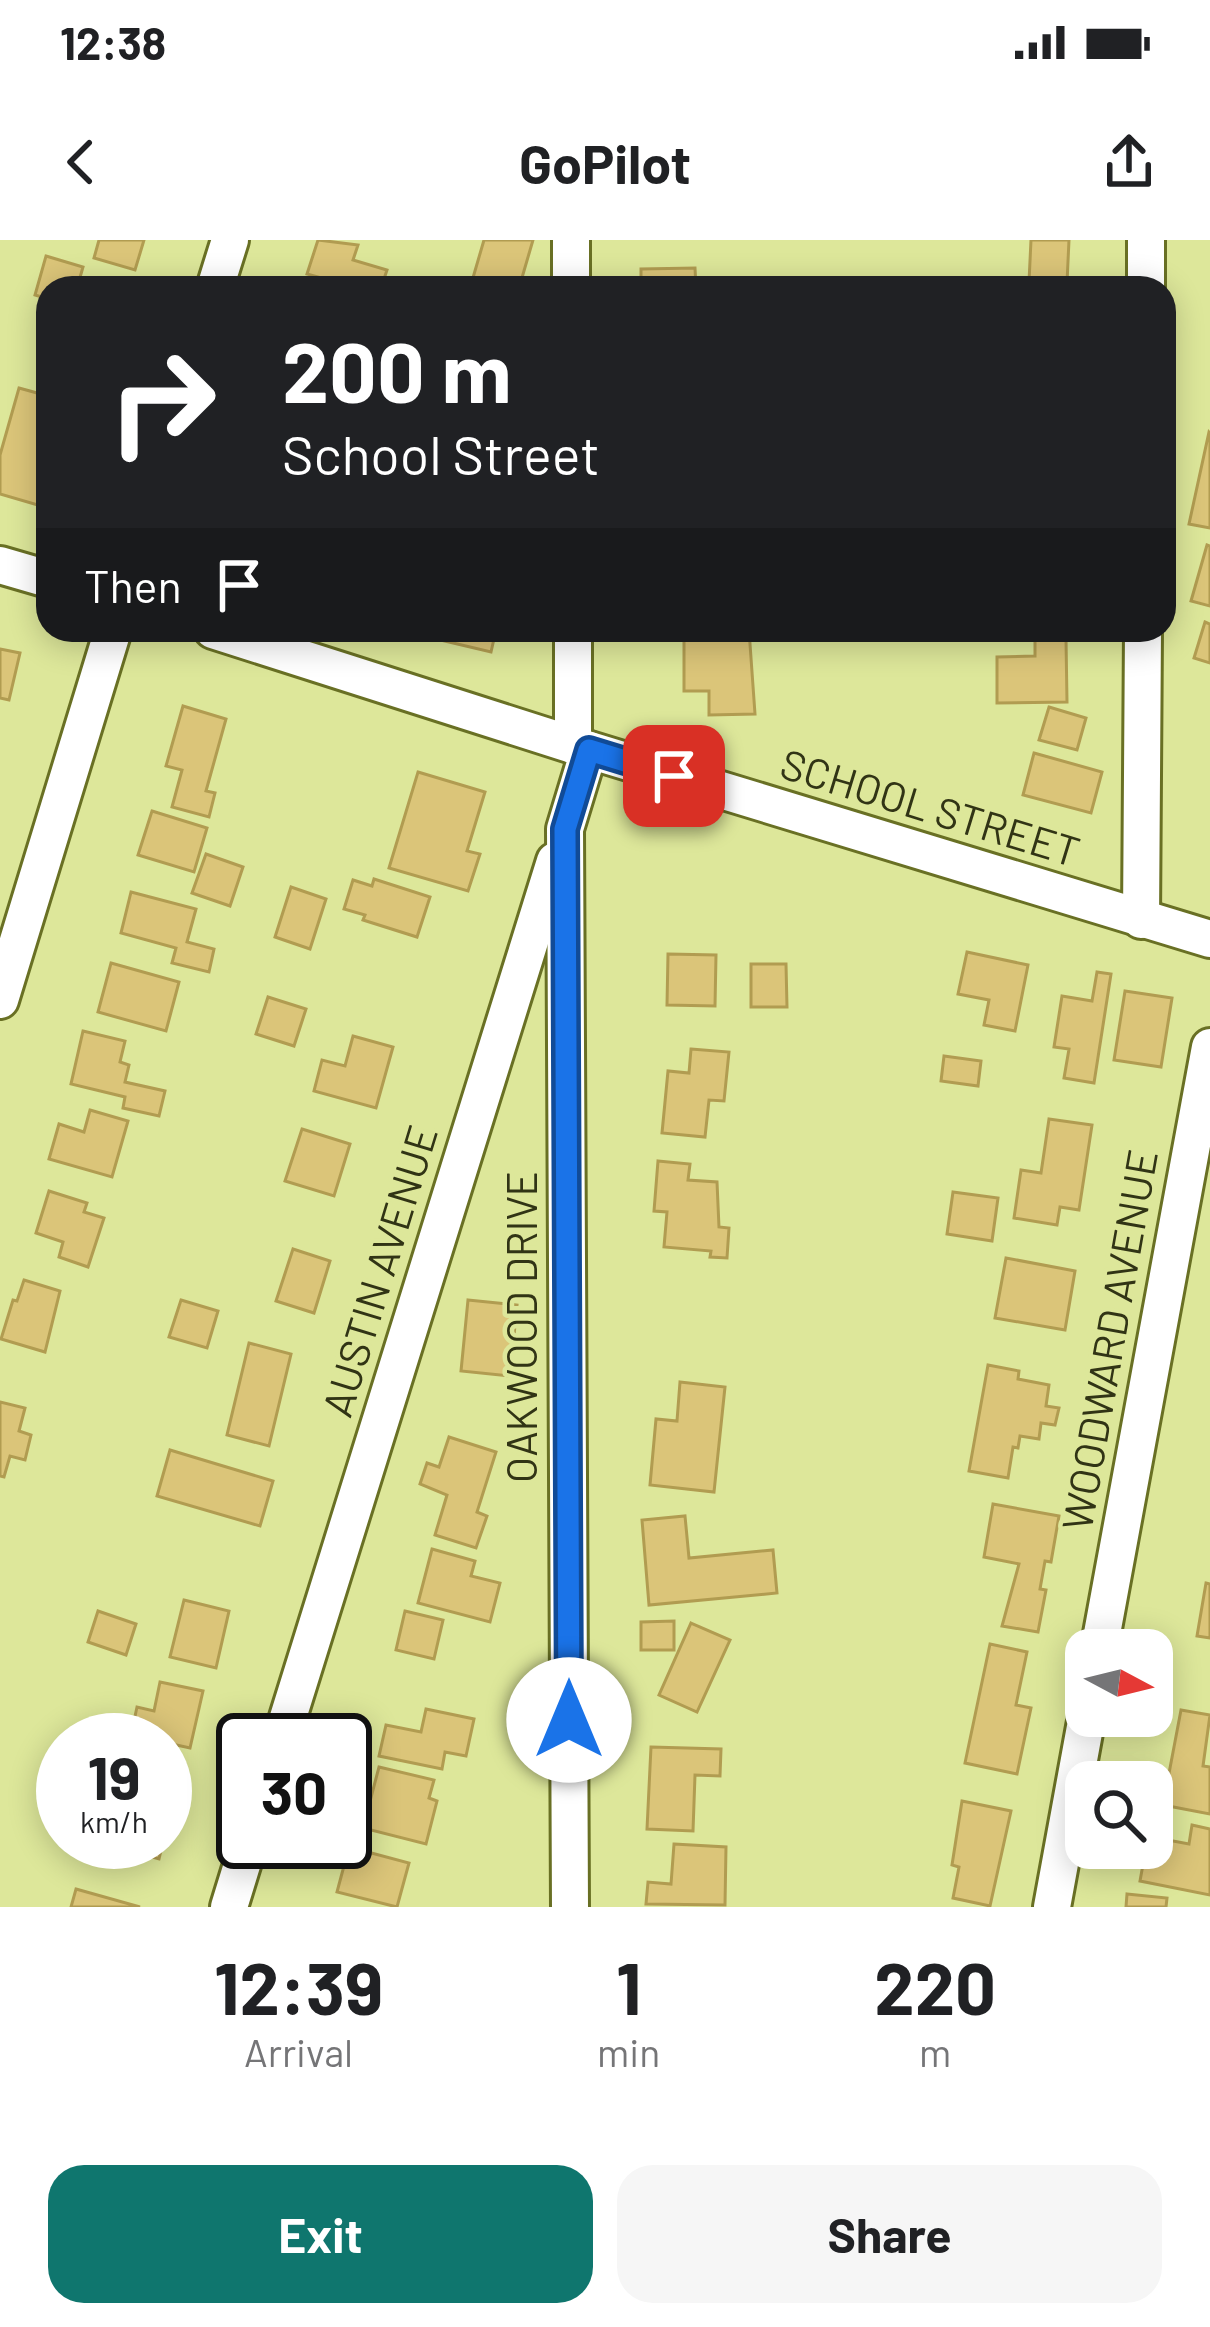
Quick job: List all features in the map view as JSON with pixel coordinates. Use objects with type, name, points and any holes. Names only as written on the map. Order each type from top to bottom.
[{"type":"street","points":[[219,276],[230,240]]},
{"type":"street","points":[[571,240],[572,276]]},
{"type":"street","points":[[1146,240],[1146,276]]},
{"type":"street","points":[[0,566],[36,576]]},
{"type":"street","points":[[0,1000],[109,642]]},
{"type":"street","name":"SCHOOL STREET","points":[[250,642],[1210,939]]},
{"type":"street","name":"OAKWOOD DRIVE","points":[[570,1907],[565,829],[581,748],[574,642]]},
{"type":"street","points":[[1141,920],[1143,642]]},
{"type":"street","name":"AUSTIN AVENUE","points":[[289,1713],[565,829]]},
{"type":"street","name":"WOODWARD AVENUE","points":[[1103,1629],[1210,1047]]},
{"type":"street","points":[[1052,1907],[1083,1737]]},
{"type":"street","points":[[229,1907],[241,1869]]},
{"type":"building","points":[[99,240],[144,240],[135,270],[94,258]]},
{"type":"building","points":[[318,240],[358,245],[353,260],[387,270],[385,276],[307,274]]},
{"type":"building","points":[[484,240],[533,240],[522,276],[474,276]]},
{"type":"building","points":[[1031,240],[1069,240],[1067,276],[1029,276]]},
{"type":"building","points":[[46,256],[83,267],[80,276],[40,276]]},
{"type":"building","points":[[695,268],[695,276],[641,276],[641,269]]},
{"type":"building","points":[[19,388],[36,393],[36,504],[0,494],[0,455]]},
{"type":"building","points":[[1210,433],[1210,528],[1189,524]]},
{"type":"building","points":[[1210,546],[1210,606],[1191,601]]},
{"type":"building","points":[[1205,622],[1210,624],[1210,663],[1194,658]]},
{"type":"building","points":[[449,642],[493,642],[491,652]]},
{"type":"building","points":[[684,642],[750,642],[755,714],[709,715],[709,691],[684,691]]},
{"type":"building","points":[[1035,642],[1066,642],[1067,702],[997,703],[997,657],[1035,656]]},
{"type":"building","points":[[0,649],[20,653],[9,700],[0,698]]},
{"type":"building","points":[[183,706],[226,719],[206,791],[215,793],[209,817],[172,807],[182,770],[166,766]]},
{"type":"building","points":[[1049,707],[1086,718],[1077,750],[1039,740]]},
{"type":"building","points":[[1034,753],[1102,772],[1091,813],[1023,795]]},
{"type":"building","points":[[418,772],[485,792],[467,851],[480,854],[468,891],[389,868]]},
{"type":"building","points":[[152,811],[207,828],[194,872],[138,855]]},
{"type":"building","points":[[206,854],[243,867],[230,906],[192,893]]},
{"type":"building","points":[[374,879],[430,897],[417,937],[344,909],[353,880],[372,886]]},
{"type":"building","points":[[291,887],[326,899],[310,949],[275,937]]},
{"type":"building","points":[[131,892],[196,909],[187,942],[214,949],[209,972],[172,963],[176,948],[121,933]]},
{"type":"building","points":[[967,952],[1028,965],[1015,1031],[984,1025],[989,1000],[958,994]]},
{"type":"building","points":[[668,954],[716,955],[715,1006],[667,1005]]},
{"type":"building","points":[[111,963],[179,982],[166,1031],[98,1012]]},
{"type":"building","points":[[751,964],[786,964],[787,1007],[751,1007]]},
{"type":"building","points":[[1097,972],[1111,974],[1094,1083],[1064,1078],[1069,1049],[1054,1047],[1062,996],[1092,1001]]},
{"type":"building","points":[[1125,991],[1172,998],[1161,1067],[1114,1060]]},
{"type":"building","points":[[268,997],[306,1009],[294,1046],[256,1034]]},
{"type":"building","points":[[83,1031],[125,1041],[120,1062],[129,1065],[125,1082],[165,1091],[159,1116],[123,1108],[125,1097],[71,1084]]},
{"type":"building","points":[[353,1036],[393,1047],[376,1108],[314,1091],[322,1060],[345,1066]]},
{"type":"building","points":[[691,1049],[729,1052],[724,1101],[709,1100],[705,1137],[662,1133],[668,1071],[689,1073]]},
{"type":"building","points":[[944,1056],[981,1061],[978,1086],[941,1081]]},
{"type":"building","points":[[90,1110],[128,1121],[112,1177],[49,1159],[59,1124],[84,1132]]},
{"type":"building","points":[[1049,1119],[1092,1125],[1079,1210],[1060,1207],[1057,1225],[1014,1218],[1021,1170],[1041,1173]]},
{"type":"building","points":[[302,1129],[350,1144],[334,1196],[285,1181]]},
{"type":"building","points":[[658,1161],[690,1164],[688,1180],[717,1182],[719,1227],[729,1228],[727,1258],[710,1257],[711,1251],[664,1247],[667,1212],[654,1211]]},
{"type":"building","points":[[49,1191],[87,1203],[84,1212],[104,1218],[88,1267],[59,1257],[63,1242],[36,1233]]},
{"type":"building","points":[[953,1192],[998,1198],[992,1241],[947,1234]]},
{"type":"building","points":[[293,1249],[330,1261],[314,1313],[276,1301]]},
{"type":"building","points":[[1006,1258],[1075,1271],[1065,1330],[995,1318]]},
{"type":"building","points":[[24,1280],[60,1291],[45,1352],[1,1339]]},
{"type":"building","points":[[181,1300],[218,1311],[207,1348],[169,1337]]},
{"type":"building","points":[[468,1300],[517,1305],[510,1376],[461,1371]]},
{"type":"building","points":[[249,1343],[291,1354],[269,1446],[227,1435]]},
{"type":"building","points":[[988,1365],[1019,1371],[1018,1379],[1049,1385],[1046,1406],[1059,1408],[1055,1425],[1041,1423],[1039,1439],[1020,1436],[1018,1448],[1013,1447],[1008,1478],[969,1471]]},
{"type":"building","points":[[680,1382],[725,1387],[714,1492],[650,1485],[656,1419],[677,1421]]},
{"type":"building","points":[[0,1402],[25,1408],[19,1431],[31,1435],[25,1460],[10,1456],[4,1477],[0,1476]]},
{"type":"building","points":[[449,1437],[496,1452],[477,1512],[487,1516],[476,1548],[435,1535],[447,1495],[420,1484],[427,1463],[439,1467]]},
{"type":"building","points":[[170,1450],[273,1481],[260,1526],[157,1496]]},
{"type":"building","points":[[993,1504],[1059,1516],[1051,1562],[1045,1561],[1040,1589],[1046,1590],[1038,1632],[1002,1626],[1019,1564],[984,1557]]},
{"type":"building","points":[[685,1516],[689,1558],[773,1550],[777,1593],[649,1605],[642,1520]]},
{"type":"building","points":[[432,1549],[475,1561],[471,1576],[500,1583],[490,1622],[418,1603]]},
{"type":"building","points":[[1206,1583],[1210,1584],[1210,1638],[1197,1636]]},
{"type":"building","points":[[184,1600],[229,1611],[216,1668],[170,1657]]},
{"type":"building","points":[[98,1611],[136,1624],[126,1655],[88,1642]]},
{"type":"building","points":[[405,1611],[443,1620],[434,1659],[396,1650]]},
{"type":"building","points":[[674,1621],[674,1650],[641,1650],[641,1622]]},
{"type":"building","points":[[691,1623],[730,1640],[697,1712],[659,1695]]},
{"type":"building","points":[[990,1644],[1027,1652],[1016,1705],[1031,1708],[1017,1774],[965,1763]]},
{"type":"building","points":[[160,1682],[203,1691],[192,1739],[192,1713],[136,1713],[137,1707],[154,1711]]},
{"type":"building","points":[[426,1709],[474,1719],[466,1756],[445,1752],[442,1769],[379,1756],[386,1725],[421,1732]]},
{"type":"building","points":[[1181,1710],[1210,1715],[1203,1766],[1210,1767],[1210,1814],[1173,1807],[1171,1761]]},
{"type":"building","points":[[651,1747],[721,1749],[720,1776],[695,1775],[693,1831],[647,1829]]},
{"type":"building","points":[[379,1767],[434,1780],[429,1798],[437,1801],[426,1844],[372,1830],[372,1794]]},
{"type":"building","points":[[962,1801],[1011,1811],[990,1906],[953,1898],[959,1867],[952,1865]]},
{"type":"building","points":[[1192,1825],[1210,1829],[1210,1895],[1140,1881],[1142,1869],[1173,1869],[1173,1841],[1189,1844]]},
{"type":"building","points":[[674,1844],[726,1847],[725,1905],[646,1904],[648,1882],[671,1884]]},
{"type":"building","points":[[372,1853],[409,1863],[397,1907],[337,1892],[343,1869],[372,1869]]},
{"type":"building","points":[[76,1889],[140,1907],[71,1907]]},
{"type":"building","points":[[1127,1894],[1167,1898],[1166,1907],[1126,1907]]},
{"type":"route","points":[[569,1720],[565,829],[589,750],[674,776]]}]
